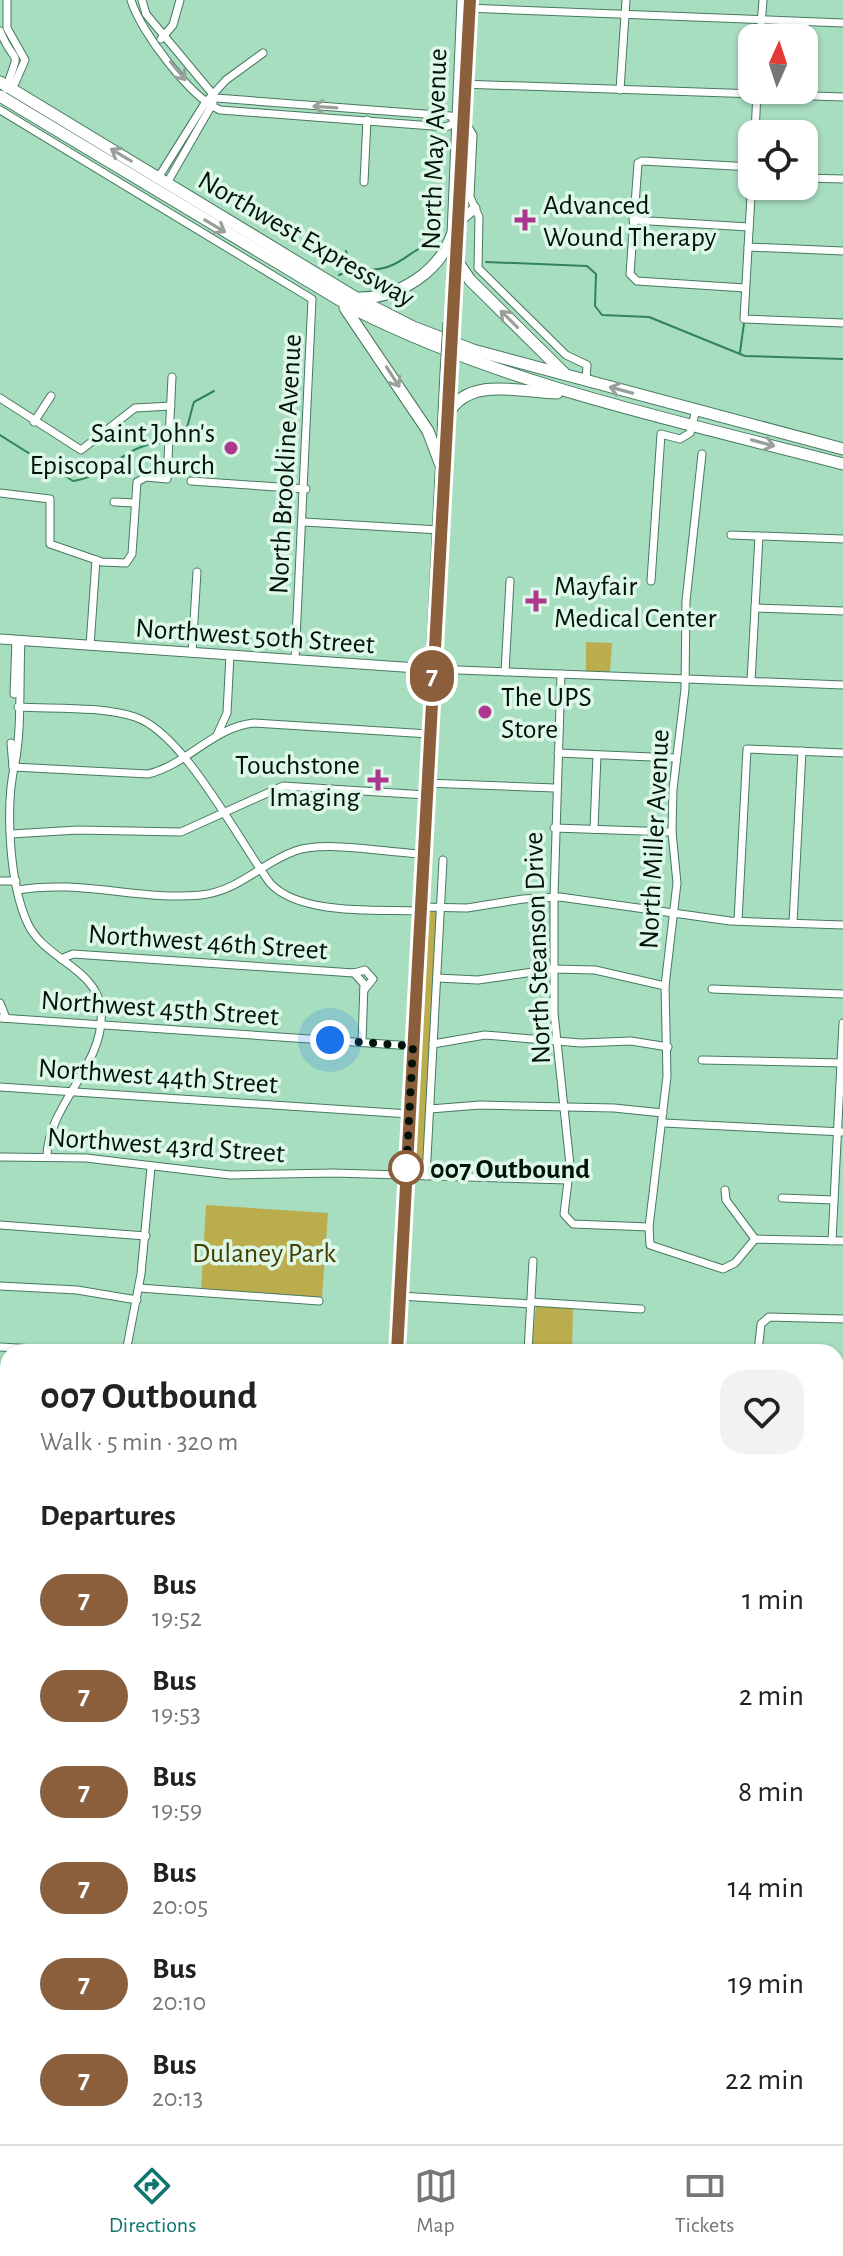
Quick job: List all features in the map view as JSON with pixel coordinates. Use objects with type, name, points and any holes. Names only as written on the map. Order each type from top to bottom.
[{"type":"highway","name":"Northwest Expressway","points":[[1,92],[159,183],[188,196],[358,299],[440,338],[568,377],[843,449]]},
{"type":"highway","name":"Northwest Expressway","points":[[159,183],[171,206],[336,299],[460,358],[573,393],[843,464]]},
{"type":"highway","points":[[171,206],[188,196]]},
{"type":"highway","points":[[358,299],[383,296],[431,270],[442,257],[452,235]]},
{"type":"highway","points":[[457,261],[470,280],[568,377]]},
{"type":"highway","points":[[336,299],[358,323],[428,431],[440,463]]},
{"type":"highway","points":[[448,414],[457,399],[471,391],[573,393]]},
{"type":"main road","name":"North May Avenue","points":[[451,322],[452,235],[465,4]]},
{"type":"main road","name":"North May Avenue","points":[[441,491],[440,463],[459,222],[459,124]]},
{"type":"main road","points":[[459,222],[475,208]]},
{"type":"main road","name":"North May Avenue","points":[[397,1344],[448,373]]},
{"type":"main road","name":"Northwest 50th Street","points":[[0,639],[432,669]]},
{"type":"street","points":[[1,92],[18,64],[16,48],[2,29],[7,0]]},
{"type":"street","points":[[131,0],[142,27],[209,105],[393,124],[450,127],[459,124]]},
{"type":"street","points":[[142,0],[146,14],[215,98],[451,116],[473,135],[470,197],[475,208],[480,272],[566,355],[587,365],[586,381]]},
{"type":"street","points":[[156,43],[173,25],[180,0]]},
{"type":"street","points":[[620,90],[626,0]]},
{"type":"street","points":[[761,24],[763,0]]},
{"type":"street","points":[[465,4],[625,15],[843,23]]},
{"type":"street","points":[[159,183],[172,156],[226,80],[263,53]]},
{"type":"street","points":[[461,84],[738,92]]},
{"type":"street","points":[[818,96],[843,97]]},
{"type":"street","points":[[159,183],[181,162],[209,105]]},
{"type":"street","points":[[294,116],[295,105]]},
{"type":"street","name":"Northwest Expressway","points":[[0,110],[171,206],[308,295],[314,303],[313,320]]},
{"type":"street","points":[[364,182],[368,110]]},
{"type":"street","points":[[393,124],[394,112]]},
{"type":"street","points":[[416,125],[423,114]]},
{"type":"street","points":[[172,156],[181,162]]},
{"type":"street","points":[[738,166],[642,161],[637,168],[630,274],[637,281],[745,288]]},
{"type":"street","points":[[818,178],[843,179]]},
{"type":"street","points":[[751,200],[744,319],[843,323]]},
{"type":"street","points":[[633,220],[749,227]]},
{"type":"street","points":[[748,247],[843,251]]},
{"type":"street","name":"North Brookline Avenue","points":[[295,660],[313,320]]},
{"type":"street","points":[[0,493],[47,497],[51,506],[50,544],[96,560],[122,564],[129,561],[140,479],[167,479],[172,377]]},
{"type":"street","points":[[34,422],[51,396]]},
{"type":"street","points":[[0,398],[73,447],[84,449],[135,408],[171,406]]},
{"type":"street","points":[[651,581],[661,434],[680,439],[690,433],[696,410]]},
{"type":"street","name":"North Miller Avenue","points":[[649,1227],[664,1123],[668,1047],[665,986],[677,883],[672,832],[675,758],[686,679],[686,601],[702,454]]},
{"type":"street","points":[[191,481],[306,489]]},
{"type":"street","points":[[114,502],[135,503]]},
{"type":"street","points":[[304,522],[439,530]]},
{"type":"street","points":[[731,535],[843,539]]},
{"type":"street","points":[[751,681],[759,536]]},
{"type":"street","points":[[90,646],[96,560]]},
{"type":"street","points":[[192,653],[197,572]]},
{"type":"street","points":[[505,672],[510,581]]},
{"type":"street","points":[[755,608],[843,611]]},
{"type":"street","points":[[13,767],[11,751],[18,707],[19,640]]},
{"type":"street","points":[[19,640],[11,834],[18,890],[31,930],[95,990],[100,1003],[100,1034],[50,1136],[47,1156]]},
{"type":"street","points":[[216,737],[227,713],[230,655]]},
{"type":"street","name":"Northwest 50th Street","points":[[432,669],[843,685]]},
{"type":"street","name":"North Steanson Drive","points":[[561,674],[554,828],[554,969],[557,1042],[567,1108],[568,1180],[564,1214],[567,1220],[582,1225],[649,1227]]},
{"type":"street","points":[[18,707],[133,716],[160,730],[184,757],[261,871],[279,892],[302,903],[420,909],[554,897],[651,913],[676,912],[738,921],[843,925]]},
{"type":"street","points":[[227,713],[231,721],[429,734]]},
{"type":"street","points":[[13,767],[142,775],[158,772],[216,737],[254,723]]},
{"type":"street","points":[[738,921],[747,749],[843,753]]},
{"type":"street","points":[[1,756],[11,751]]},
{"type":"street","points":[[793,923],[802,751]]},
{"type":"street","points":[[558,753],[675,758]]},
{"type":"street","points":[[594,829],[597,755]]},
{"type":"street","points":[[0,781],[12,781]]},
{"type":"street","points":[[426,783],[555,788]]},
{"type":"street","points":[[11,834],[78,830],[171,834],[197,827],[271,789],[288,786],[426,795]]},
{"type":"street","points":[[554,828],[672,832]]},
{"type":"street","points":[[18,890],[70,888],[201,895],[229,889],[287,855],[306,849],[423,854]]},
{"type":"street","points":[[426,1176],[443,860]]},
{"type":"street","points":[[0,881],[16,881]]},
{"type":"street","name":"Northwest 46th Street","points":[[61,959],[73,954],[354,973],[368,971],[373,977],[364,990]]},
{"type":"street","points":[[437,978],[478,980],[554,969],[595,970],[665,986]]},
{"type":"street","name":"Northwest 46th Street","points":[[354,973],[363,980],[364,990]]},
{"type":"street","points":[[712,989],[843,994]]},
{"type":"street","points":[[362,1042],[364,990]]},
{"type":"street","points":[[0,1003],[3,1018]]},
{"type":"street","name":"Northwest 45th Street","points":[[3,1018],[413,1046]]},
{"type":"street","points":[[832,1241],[840,1132],[843,1023]]},
{"type":"street","points":[[433,1044],[485,1035],[557,1042],[631,1041],[668,1047]]},
{"type":"street","points":[[702,1060],[842,1063]]},
{"type":"street","name":"Northwest 44th Street","points":[[0,1087],[409,1114]]},
{"type":"street","points":[[430,1109],[480,1105],[663,1113]]},
{"type":"street","points":[[664,1123],[840,1132]]},
{"type":"street","name":"Northwest 43rd Street","points":[[0,1157],[47,1156],[230,1175],[568,1180]]},
{"type":"street","points":[[128,1344],[146,1236],[151,1167]]},
{"type":"street","points":[[725,1190],[726,1200],[755,1239]]},
{"type":"street","points":[[782,1198],[834,1200]]},
{"type":"street","points":[[0,1225],[146,1236]]},
{"type":"street","points":[[649,1227],[650,1245],[723,1269],[735,1263],[755,1239]]},
{"type":"street","points":[[755,1239],[843,1241]]},
{"type":"street","points":[[528,1344],[533,1261]]},
{"type":"street","points":[[0,1286],[77,1290],[137,1300]]},
{"type":"street","points":[[139,1288],[319,1301]]},
{"type":"street","points":[[400,1296],[641,1309]]},
{"type":"street","points":[[759,1344],[761,1324],[769,1317],[843,1319]]},
{"type":"green space","points":[[586,642],[612,643],[610,672],[586,671]]},
{"type":"green space","points":[[431,910],[438,913],[423,1171],[419,1172],[412,1167],[425,915]]},
{"type":"green space","name":"Dulaney Park","points":[[206,1205],[328,1213],[322,1298],[201,1291]]},
{"type":"green space","points":[[536,1306],[573,1307],[572,1344],[532,1344]]},
{"type":"waterway","points":[[434,243],[436,217]]},
{"type":"waterway","points":[[339,275],[384,268],[418,249],[437,245]]},
{"type":"waterway","points":[[346,251],[349,270]]},
{"type":"waterway","points":[[486,262],[587,266],[596,274],[595,306],[602,315],[649,317],[745,356],[843,359]]},
{"type":"waterway","points":[[740,352],[744,323]]},
{"type":"waterway","points":[[174,444],[185,432],[194,402],[214,391]]},
{"type":"waterway","points":[[0,435],[73,481],[97,473],[140,448],[164,443]]},
{"type":"bus line","name":"7","points":[[397,1344],[441,491],[445,475],[470,0]]},
{"type":"place","name":"Advanced Wound Therapy","points":[[525,220]]},
{"type":"place","name":"Saint John's Episcopal Church","points":[[231,448]]},
{"type":"place","name":"Mayfair Medical Center","points":[[536,601]]},
{"type":"place","name":"The UPS Store","points":[[485,712]]},
{"type":"place","name":"Touchstone Imaging","points":[[378,780]]},
{"type":"place","name":"007 Outbound","points":[[406,1168]]},
{"type":"route","points":[[330,1040],[413,1046],[406,1176],[406,1168]]}]
